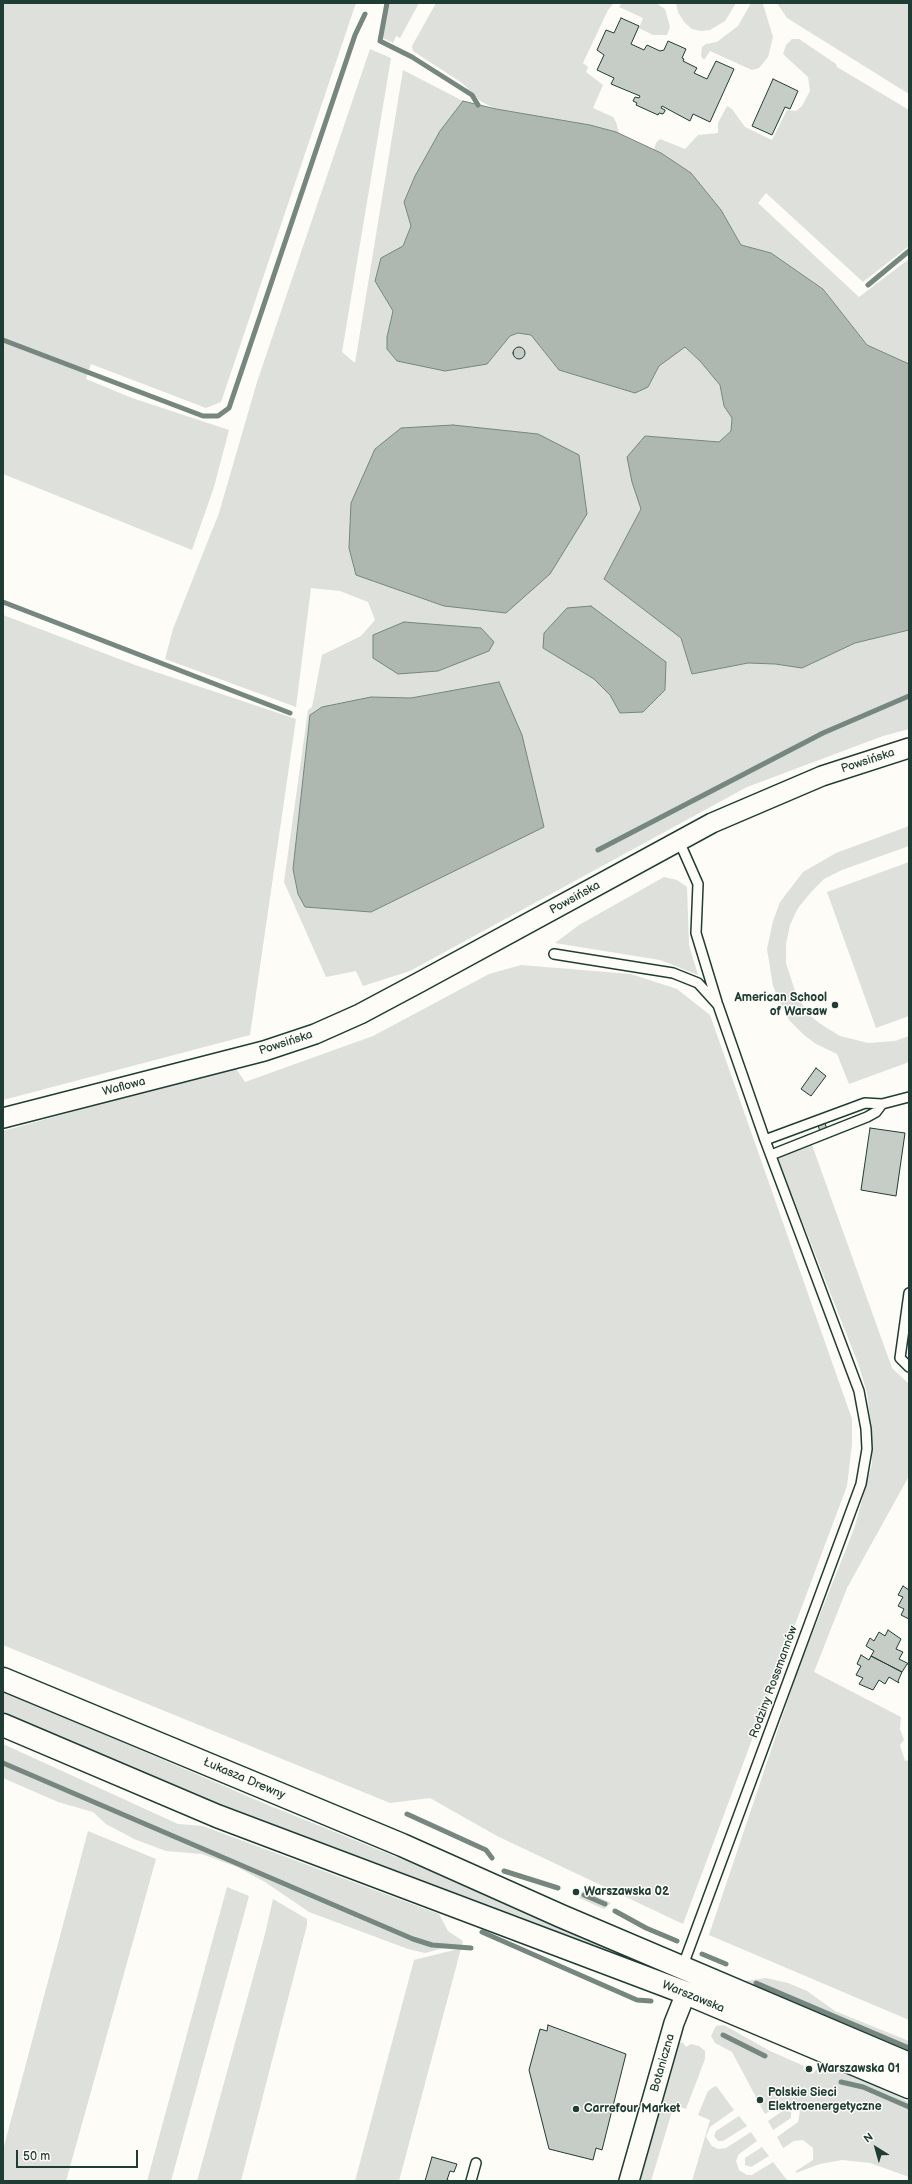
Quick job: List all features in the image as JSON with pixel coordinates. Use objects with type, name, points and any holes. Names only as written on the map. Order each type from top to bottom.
[{"type":"main road","name":"Łukasza Drewny","points":[[3,1679],[485,1882]]},
{"type":"main road","name":"Warszawska","points":[[3,1725],[217,1816],[686,1993],[909,2087]]},
{"type":"main road","name":"Warszawska","points":[[485,1882],[682,1968],[909,2064]]},
{"type":"street","name":"Powsińska","points":[[245,1056],[315,1034],[360,1014],[679,841],[781,792],[849,767],[909,748]]},
{"type":"street","name":"Waflowa","points":[[3,1118],[245,1056]]},
{"type":"street","name":"Botaniczna","points":[[629,2181],[676,2018],[686,1993]]},
{"type":"lane","name":"Rodziny Rossmannów","points":[[679,841],[698,884],[696,933],[718,1005],[765,1140],[862,1401],[867,1449],[861,1484],[682,1968]]},
{"type":"lane","points":[[554,954],[674,973],[698,984],[718,1005]]},
{"type":"lane","points":[[765,1140],[865,1103],[882,1104],[906,1099],[909,1105]]},
{"type":"lane","points":[[771,1155],[867,1117],[876,1112],[882,1104]]},
{"type":"lane","points":[[909,1293],[900,1358],[909,1367]]},
{"type":"lane","points":[[471,2181],[476,2163]]},
{"type":"shaded area","points":[[3,3],[356,3],[221,402],[206,408],[91,364],[86,379],[132,398],[229,430],[214,487],[192,550],[3,474]]},
{"type":"shaded area","points":[[389,3],[419,3],[400,38],[396,36],[393,43],[383,38]]},
{"type":"shaded area","points":[[436,3],[614,3],[608,10],[583,63],[588,67],[586,72],[603,85],[593,108],[613,117],[619,133],[590,125],[496,109],[480,101],[462,83],[413,51],[412,46]]},
{"type":"shaded area","points":[[622,3],[656,3],[665,9],[670,27],[667,35],[653,35],[639,28],[643,18],[619,7]]},
{"type":"shaded area","points":[[676,3],[736,3],[725,21],[710,30],[701,31],[692,29],[684,22],[678,12]]},
{"type":"shaded area","points":[[751,3],[763,4],[773,37],[768,57],[759,68],[752,70],[710,51],[704,60],[701,56],[702,47],[706,44],[717,42],[738,26]]},
{"type":"shaded area","points":[[777,3],[909,3],[909,94],[787,18]]},
{"type":"shaded area","points":[[792,39],[799,39],[836,64],[837,67],[909,110],[909,246],[863,282],[766,193],[758,203],[859,297],[909,259],[909,364],[867,345],[823,288],[771,253],[741,245],[721,210],[691,173],[654,150],[656,143],[660,139],[685,149],[698,135],[718,133],[718,123],[727,106],[732,109],[745,127],[772,140],[787,110],[796,111],[802,106],[810,91],[808,77],[783,54],[786,45]]},
{"type":"shaded area","points":[[370,49],[391,58],[342,352],[355,363],[403,70],[463,101],[440,131],[415,176],[404,202],[411,226],[403,246],[375,281],[393,311],[387,337],[387,349],[397,361],[504,343],[510,336],[518,333],[531,335],[559,370],[592,379],[648,387],[659,366],[684,346],[700,361],[720,385],[724,406],[732,418],[731,431],[719,442],[645,436],[632,482],[641,509],[604,579],[681,638],[692,674],[748,663],[775,664],[802,668],[855,643],[909,630],[909,729],[883,736],[747,787],[410,971],[363,986],[356,971],[326,977],[284,882],[308,710],[312,707],[322,655],[361,636],[375,620],[368,602],[340,591],[311,588],[296,707],[165,659],[173,629],[219,513],[257,382]]},
{"type":"shaded area","points":[[463,101],[496,109],[590,125],[616,132],[661,153],[691,173],[721,210],[741,245],[771,253],[823,289],[867,345],[909,364],[909,630],[855,643],[802,668],[775,664],[748,663],[692,674],[681,638],[604,579],[641,509],[632,482],[627,457],[645,436],[719,442],[731,431],[732,418],[724,406],[720,385],[700,361],[685,347],[659,366],[648,387],[635,393],[559,370],[531,335],[518,333],[510,336],[487,364],[445,371],[397,361],[387,349],[387,337],[393,311],[375,281],[381,258],[403,246],[411,226],[404,202],[415,176],[440,131]]},
{"type":"shaded area","points":[[453,425],[538,434],[579,455],[587,514],[550,574],[506,613],[444,606],[356,575],[349,548],[351,503],[375,449],[401,428]]},
{"type":"shaded area","points":[[591,606],[666,662],[665,690],[643,712],[620,713],[610,695],[594,679],[543,648],[544,633],[567,608]]},
{"type":"shaded area","points":[[3,615],[135,665],[296,719],[250,1035],[3,1100]]},
{"type":"shaded area","points":[[404,622],[481,628],[494,642],[489,651],[438,671],[398,674],[373,658],[373,635]]},
{"type":"shaded area","points":[[499,682],[522,735],[544,827],[371,912],[305,907],[298,894],[293,869],[310,715],[322,707],[371,697],[411,698]]},
{"type":"shaded area","points":[[909,826],[909,846],[842,870],[824,879],[798,908],[790,925],[786,944],[786,963],[796,994],[809,1015],[840,1036],[868,1043],[895,1041],[909,1036],[909,1062],[849,1084],[837,1054],[816,1044],[804,1035],[789,1020],[780,1003],[773,986],[767,949],[773,921],[780,902],[803,872],[836,853]]},
{"type":"shaded area","points":[[909,862],[909,1016],[876,1028],[827,892]]},
{"type":"shaded area","points":[[664,877],[677,880],[687,887],[689,945],[698,975],[660,960],[555,943],[579,925]]},
{"type":"shaded area","points":[[521,965],[631,974],[677,989],[710,1015],[852,1419],[852,1444],[847,1486],[683,1924],[497,1836],[430,1798],[390,1803],[3,1645],[3,1131],[235,1067],[245,1082],[373,1036],[489,974]]},
{"type":"shaded area","points":[[812,1145],[892,1368],[909,1384],[909,1476],[847,1588],[814,1672],[901,1717],[900,1729],[904,1740],[900,1745],[905,1761],[909,1760],[909,2020],[709,1935],[799,1667],[854,1529],[872,1464],[872,1436],[867,1393],[859,1366],[777,1157]]},
{"type":"shaded area","points":[[3,1691],[268,1805],[456,1881],[719,1991],[717,1996],[620,1957],[204,1799],[3,1714]]},
{"type":"shaded area","points":[[3,1744],[178,1824],[203,1826],[439,1914],[448,1931],[463,1941],[399,2181],[355,2181],[414,1960],[458,1949],[444,1948],[425,1953],[408,1949],[309,1912],[265,1882],[237,1867],[202,1854],[166,1851],[134,1839],[106,1824],[93,1812],[58,1802],[3,1778]]},
{"type":"shaded area","points":[[88,1831],[156,1859],[66,2181],[3,2181],[3,2150]]},
{"type":"shaded area","points":[[227,1887],[249,1896],[171,2181],[147,2181]]},
{"type":"shaded area","points":[[583,1890],[611,1903],[604,1909],[579,1898]]},
{"type":"shaded area","points":[[273,1899],[307,1919],[307,1925],[241,2181],[197,2181],[265,1934]]},
{"type":"shaded area","points":[[766,1978],[788,1983],[807,1991],[835,2011],[909,2041],[909,2055],[744,1985],[746,1981]]},
{"type":"shaded area","points":[[724,2025],[770,2051],[804,2066],[803,2069],[812,2074],[819,2067],[858,2076],[909,2102],[909,2177],[870,2163],[842,2160],[820,2164],[796,2173],[796,2171],[813,2160],[813,2148],[803,2140],[794,2141],[783,2148],[777,2137],[798,2122],[800,2111],[795,2104],[786,2101],[765,2114],[732,2052],[715,2043],[711,2036],[716,2026]]},
{"type":"shaded area","points":[[679,2042],[683,2043],[686,2047],[691,2044],[699,2046],[705,2051],[705,2059],[686,2109],[674,2105],[651,2181],[639,2181]]},
{"type":"shaded area","points":[[715,2086],[734,2110],[710,2127],[706,2137],[712,2146],[718,2149],[726,2148],[751,2132],[757,2141],[739,2154],[736,2161],[739,2170],[747,2175],[752,2175],[773,2162],[787,2180],[692,2181],[710,2120],[698,2115],[708,2091]]},
{"type":"shaded area","points":[[784,2110],[791,2112],[791,2118],[773,2130],[768,2121]]},
{"type":"shaded area","points":[[739,2116],[747,2126],[723,2141],[718,2141],[714,2136],[716,2131]]},
{"type":"shaded area","points":[[762,2147],[769,2156],[751,2167],[745,2165],[745,2158]]},
{"type":"building","points":[[621,18],[639,26],[631,44],[644,50],[647,45],[660,51],[664,50],[668,41],[686,49],[682,58],[684,59],[683,61],[697,68],[694,73],[707,79],[716,61],[734,69],[710,122],[693,114],[690,121],[662,106],[661,108],[665,111],[663,114],[659,113],[658,115],[636,105],[637,103],[633,101],[635,97],[639,98],[640,96],[611,84],[614,78],[597,70],[604,55],[597,50],[606,30],[614,33]]},
{"type":"building","points":[[773,79],[798,91],[790,109],[785,107],[772,135],[752,126]]},
{"type":"building","points":[[517,347],[521,347],[525,353],[521,359],[517,359],[513,355],[513,351]]},
{"type":"building","points":[[816,1068],[826,1076],[811,1096],[801,1089]]},
{"type":"building","points":[[825,1123],[827,1130],[820,1132],[818,1125]]},
{"type":"building","points":[[870,1128],[905,1133],[896,1196],[861,1190]]},
{"type":"building","points":[[903,1586],[909,1590],[909,1619],[901,1615],[904,1609],[898,1606],[903,1597],[898,1595]]},
{"type":"building","points":[[888,1630],[901,1639],[896,1649],[903,1652],[899,1659],[909,1664],[907,1664],[902,1672],[871,1656],[874,1651],[866,1646],[870,1638],[874,1641],[879,1632],[885,1636]]},
{"type":"building","points":[[861,1655],[869,1660],[871,1656],[902,1672],[898,1681],[899,1683],[889,1677],[885,1684],[879,1680],[873,1690],[859,1684],[863,1678],[856,1675],[861,1666],[857,1664]]},
{"type":"building","name":"Carrefour Market","points":[[548,2025],[626,2054],[602,2150],[596,2148],[593,2160],[549,2149],[529,2070],[540,2029],[547,2031]]},
{"type":"building","points":[[432,2157],[457,2164],[454,2172],[450,2171],[447,2180],[452,2181],[425,2181]]},
{"type":"waterway","points":[[387,3],[380,41],[412,57],[472,95],[478,105]]},
{"type":"waterway","points":[[3,340],[203,416],[218,416],[229,408],[355,35],[365,14]]},
{"type":"waterway","points":[[868,285],[909,251]]},
{"type":"waterway","points":[[3,602],[290,713]]},
{"type":"waterway","points":[[598,850],[823,733],[909,696]]},
{"type":"waterway","points":[[3,1763],[413,1939],[432,1945],[471,1948]]},
{"type":"waterway","points":[[407,1814],[486,1850],[492,1858]]},
{"type":"waterway","points":[[504,1871],[558,1888]]},
{"type":"waterway","points":[[584,1895],[605,1904]]},
{"type":"waterway","points":[[615,1911],[646,1928],[677,1941]]},
{"type":"waterway","points":[[482,1932],[637,2000],[651,2001]]},
{"type":"waterway","points":[[702,1954],[726,1964]]},
{"type":"waterway","points":[[756,1983],[909,2048]]},
{"type":"waterway","points":[[723,2035],[765,2056]]},
{"type":"waterway","points":[[841,2082],[863,2087],[909,2107]]},
{"type":"place","name":"American School of Warsaw","points":[[835,1005]]},
{"type":"place","name":"Warszawska 02","points":[[576,1892]]},
{"type":"place","name":"Warszawska 01","points":[[809,2069]]},
{"type":"place","name":"Polskie Sieci Elektroenergetyczne","points":[[760,2100]]},
{"type":"place","name":"Carrefour Market","points":[[576,2109]]}]
